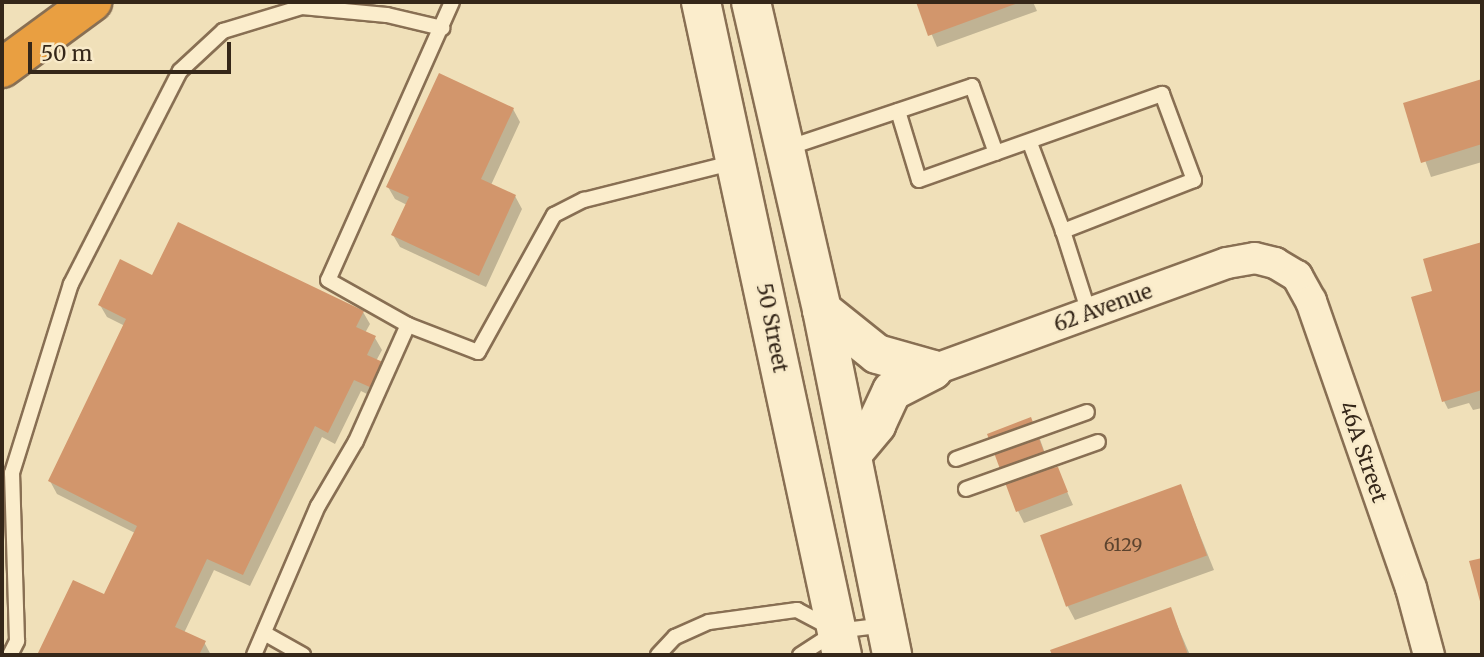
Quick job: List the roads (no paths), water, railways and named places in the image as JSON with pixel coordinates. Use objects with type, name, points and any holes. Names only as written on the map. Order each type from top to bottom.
[{"type":"highway","points":[[2,68],[92,2]]},
{"type":"main road","name":"50 Street","points":[[701,2],[738,162],[840,643]]},
{"type":"main road","points":[[751,2],[822,310],[890,640]]},
{"type":"main road","points":[[822,310],[877,354],[933,369]]},
{"type":"main road","points":[[782,376],[843,408],[892,391],[933,369]]},
{"type":"main road","points":[[852,454],[876,425],[892,391]]},
{"type":"street","name":"62 Avenue","points":[[933,369],[1227,262],[1255,258],[1275,263]]},
{"type":"street","name":"46A Street","points":[[1275,263],[1297,276],[1311,301],[1411,588],[1429,655]]},
{"type":"lane","points":[[452,2],[328,280],[408,324],[478,352],[554,215],[584,200],[738,162]]},
{"type":"lane","points":[[10,655],[17,641],[12,473],[71,284],[180,71],[223,30],[302,7],[387,15],[442,28]]},
{"type":"lane","points":[[785,149],[972,86],[996,153]]},
{"type":"lane","points":[[898,111],[919,180],[1030,143],[1162,94],[1194,180],[1063,231]]},
{"type":"lane","points":[[1030,143],[1063,231],[1089,313]]},
{"type":"lane","points":[[254,655],[318,506],[355,441],[408,324]]},
{"type":"lane","points":[[956,459],[1087,412]]},
{"type":"lane","points":[[966,489],[1098,442]]},
{"type":"lane","points":[[658,655],[675,637],[709,622],[797,610],[840,643]]},
{"type":"lane","points":[[264,633],[303,655]]},
{"type":"lane","points":[[800,655],[840,643],[890,640]]}]
